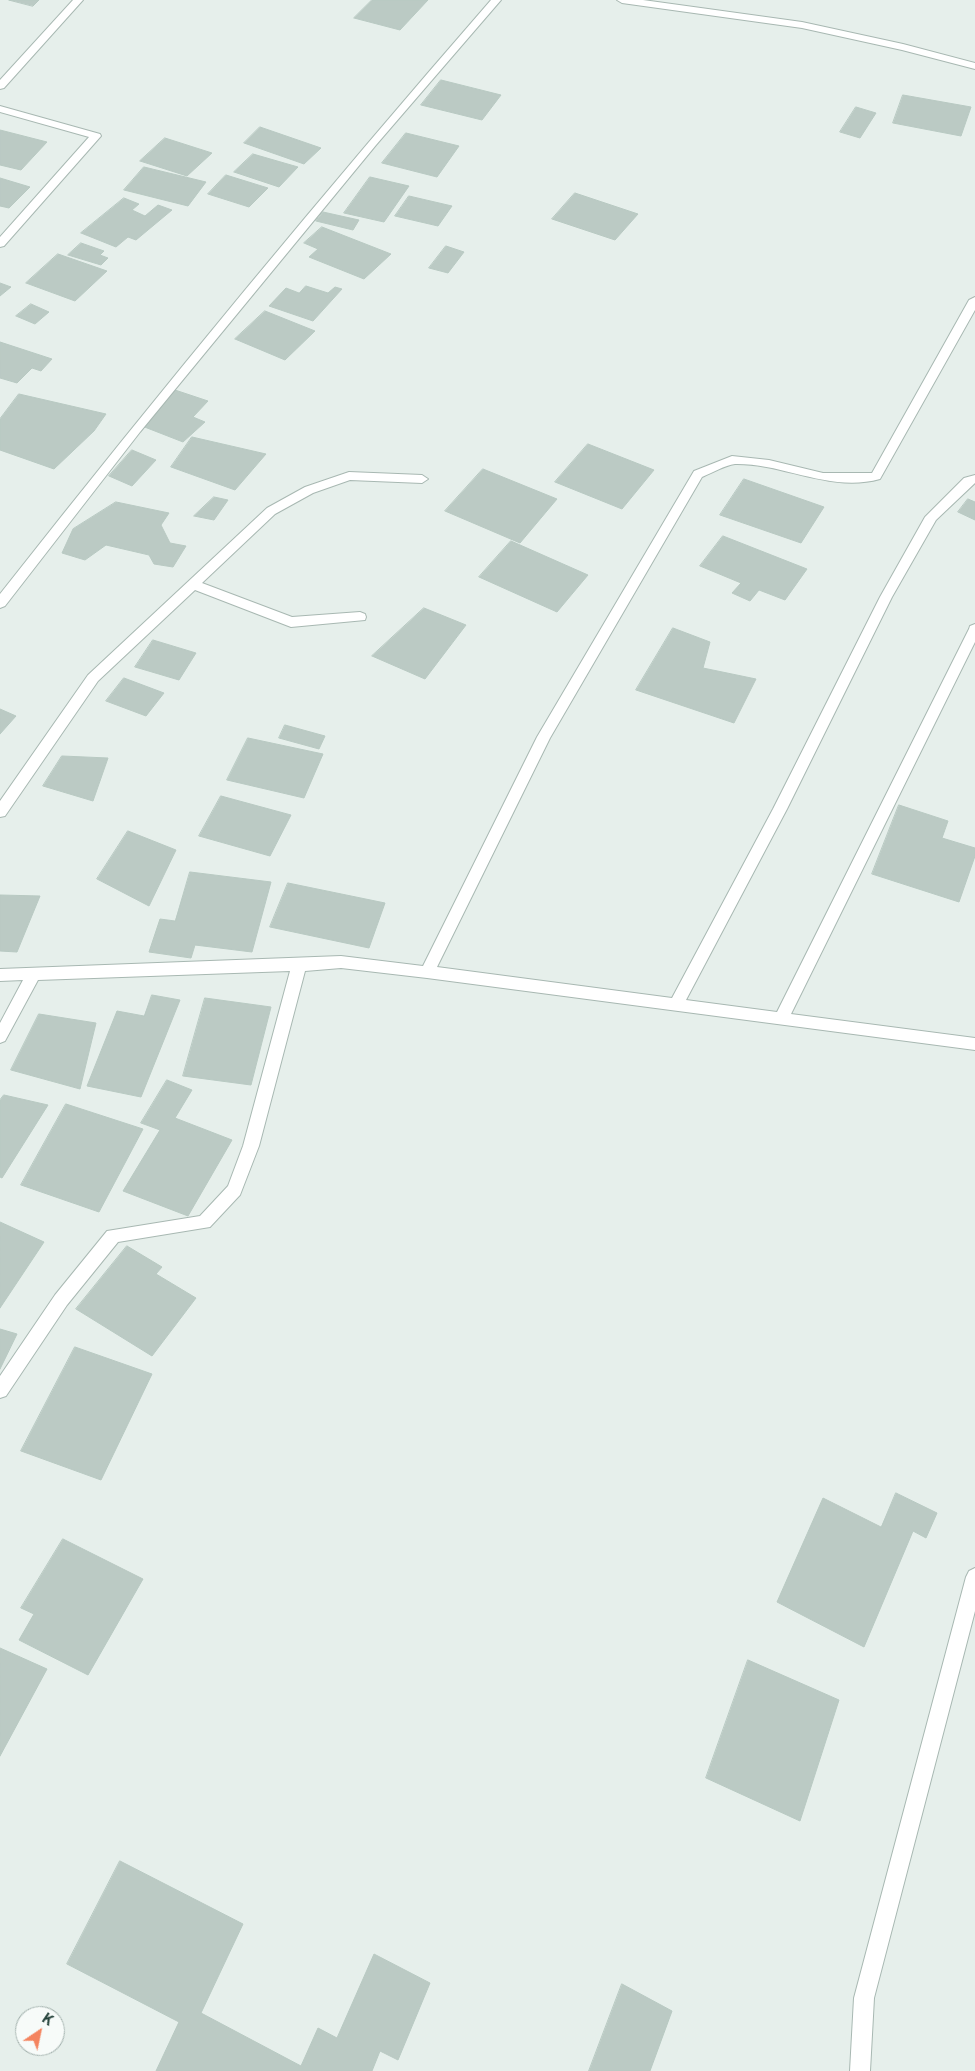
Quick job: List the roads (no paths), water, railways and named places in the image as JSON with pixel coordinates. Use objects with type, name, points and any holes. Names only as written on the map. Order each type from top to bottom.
[{"type":"street","points":[[0,86],[78,0]]},
{"type":"street","points":[[0,602],[142,422],[372,143],[496,0]]},
{"type":"street","points":[[622,0],[802,25],[903,47],[975,66]]},
{"type":"street","points":[[0,109],[96,136],[0,244]]},
{"type":"street","points":[[427,972],[544,737],[698,474],[732,460],[769,464],[823,477],[864,478],[876,476],[975,300]]},
{"type":"street","points":[[0,812],[93,678],[271,511],[308,490],[349,476],[422,479]]},
{"type":"street","points":[[676,1004],[780,809],[886,597],[931,516],[968,481],[975,479]]},
{"type":"street","points":[[193,584],[291,622],[360,617]]},
{"type":"street","points":[[781,1018],[975,629]]},
{"type":"street","points":[[0,975],[340,962],[975,1044]]},
{"type":"street","points":[[0,1390],[61,1300],[113,1236],[204,1222],[234,1190],[251,1146],[299,965]]},
{"type":"street","points":[[0,1037],[34,974]]},
{"type":"street","points":[[860,2071],[864,1998],[975,1577]]}]
